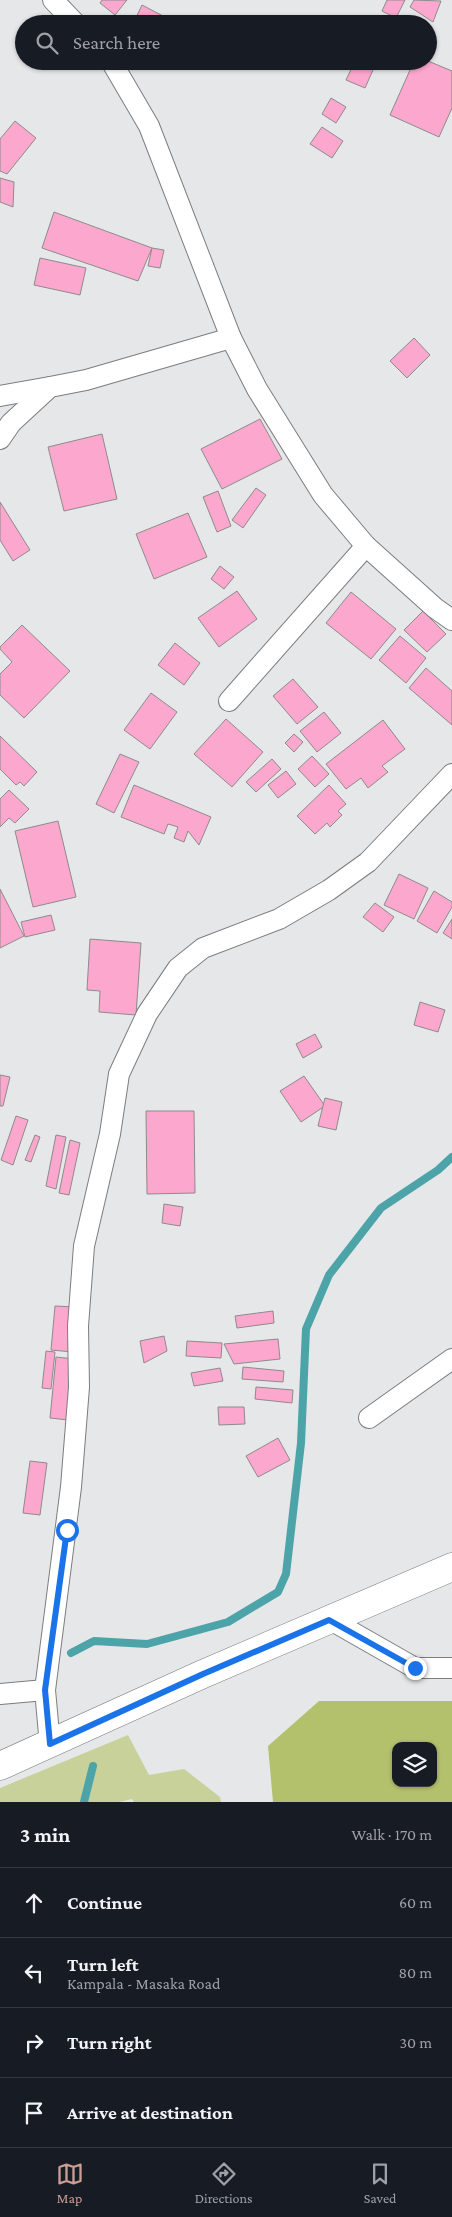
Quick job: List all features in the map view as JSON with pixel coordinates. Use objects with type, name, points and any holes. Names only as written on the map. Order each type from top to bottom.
[{"type":"main road","points":[[0,1766],[203,1674],[452,1566]]},
{"type":"street","points":[[52,0],[67,15]]},
{"type":"street","points":[[116,70],[149,126],[231,338],[257,389],[323,495],[366,546],[435,608],[452,620]]},
{"type":"street","points":[[0,396],[86,380],[231,338]]},
{"type":"street","points":[[0,438],[11,424],[50,387]]},
{"type":"street","points":[[229,701],[366,546]]},
{"type":"street","points":[[50,1744],[45,1690],[72,1487],[80,1387],[78,1326],[84,1246],[110,1134],[119,1074],[147,1014],[178,968],[203,948],[280,919],[329,890],[368,862],[452,774]]},
{"type":"street","points":[[369,1418],[452,1359]]},
{"type":"street","points":[[329,1620],[415,1668],[452,1668]]},
{"type":"street","points":[[0,1694],[45,1690]]},
{"type":"green space","points":[[319,1701],[452,1701],[452,1802],[273,1802],[268,1746]]},
{"type":"green space","points":[[128,1735],[149,1775],[184,1769],[220,1797],[221,1802],[134,1802],[132,1799],[119,1802],[0,1802],[0,1788]]},
{"type":"building","points":[[102,0],[127,0],[115,15],[100,3]]},
{"type":"building","points":[[387,0],[405,0],[398,15],[390,15],[382,11]]},
{"type":"building","points":[[414,0],[441,1],[436,15],[422,15],[410,7]]},
{"type":"building","points":[[142,5],[161,15],[137,15]]},
{"type":"building","points":[[437,65],[452,71],[452,108],[439,137],[390,115],[410,70],[437,70]]},
{"type":"building","points":[[351,70],[373,70],[365,88],[346,80]]},
{"type":"building","points":[[331,98],[346,107],[336,123],[322,114]]},
{"type":"building","points":[[15,121],[36,138],[7,174],[0,171],[0,139]]},
{"type":"building","points":[[322,127],[343,141],[332,158],[310,144]]},
{"type":"building","points":[[0,178],[14,182],[13,207],[0,202]]},
{"type":"building","points":[[54,212],[152,248],[138,281],[42,248]]},
{"type":"building","points":[[152,248],[164,250],[160,268],[148,266]]},
{"type":"building","points":[[40,258],[86,268],[80,295],[34,285]]},
{"type":"building","points":[[414,338],[430,355],[407,378],[390,361]]},
{"type":"building","points":[[260,419],[282,459],[222,489],[201,449]]},
{"type":"building","points":[[102,434],[117,499],[64,511],[48,447]]},
{"type":"building","points":[[256,488],[266,495],[243,528],[232,520]]},
{"type":"building","points":[[218,491],[231,526],[217,532],[203,497]]},
{"type":"building","points":[[0,502],[30,550],[13,561],[0,540]]},
{"type":"building","points":[[188,513],[207,557],[154,579],[136,534]]},
{"type":"building","points":[[220,566],[234,577],[224,589],[211,579]]},
{"type":"building","points":[[237,591],[257,619],[219,647],[198,618]]},
{"type":"building","points":[[351,592],[396,629],[371,659],[326,623]]},
{"type":"building","points":[[423,611],[446,634],[427,652],[404,630]]},
{"type":"building","points":[[22,625],[70,671],[24,718],[0,695],[0,674],[12,662],[0,647]]},
{"type":"building","points":[[400,636],[426,658],[406,683],[379,660]]},
{"type":"building","points":[[175,643],[200,663],[184,685],[158,665]]},
{"type":"building","points":[[426,668],[452,691],[452,725],[409,688]]},
{"type":"building","points":[[293,679],[318,707],[297,724],[273,696]]},
{"type":"building","points":[[151,693],[177,712],[150,749],[124,730]]},
{"type":"building","points":[[324,712],[341,733],[317,752],[300,731]]},
{"type":"building","points":[[226,719],[263,752],[232,787],[194,754]]},
{"type":"building","points":[[383,720],[405,749],[382,766],[388,772],[368,788],[361,778],[346,789],[326,764]]},
{"type":"building","points":[[294,734],[303,742],[294,752],[285,743]]},
{"type":"building","points":[[0,736],[37,772],[24,786],[20,782],[16,785],[0,769]]},
{"type":"building","points":[[120,754],[139,762],[114,813],[96,804]]},
{"type":"building","points":[[312,756],[329,774],[315,787],[298,769]]},
{"type":"building","points":[[272,759],[281,769],[256,792],[246,782]]},
{"type":"building","points":[[286,771],[296,784],[278,798],[268,785]]},
{"type":"building","points":[[134,785],[211,817],[199,845],[188,831],[184,842],[174,838],[178,827],[168,824],[164,834],[121,817]]},
{"type":"building","points":[[329,785],[346,804],[338,811],[342,815],[330,827],[327,823],[315,834],[297,816]]},
{"type":"building","points":[[9,790],[29,809],[15,823],[9,818],[0,827],[0,799]]},
{"type":"building","points":[[58,821],[76,897],[33,907],[15,831]]},
{"type":"building","points":[[399,874],[428,888],[414,919],[384,905]]},
{"type":"building","points":[[0,889],[24,936],[0,948]]},
{"type":"building","points":[[434,891],[452,902],[452,907],[437,933],[417,921]]},
{"type":"building","points":[[375,903],[394,917],[383,932],[363,917]]},
{"type":"building","points":[[51,915],[55,930],[25,937],[21,922]]},
{"type":"building","points":[[452,919],[452,939],[443,933]]},
{"type":"building","points":[[90,939],[141,943],[136,1015],[99,1012],[100,991],[87,990]]},
{"type":"building","points":[[420,1002],[445,1010],[438,1032],[414,1025]]},
{"type":"building","points":[[315,1034],[322,1047],[303,1058],[296,1044]]},
{"type":"building","points":[[0,1075],[10,1077],[3,1106],[0,1106]]},
{"type":"building","points":[[304,1076],[325,1106],[301,1122],[280,1091]]},
{"type":"building","points":[[325,1098],[342,1102],[336,1130],[318,1126]]},
{"type":"building","points":[[146,1111],[194,1111],[195,1193],[147,1194]]},
{"type":"building","points":[[16,1116],[28,1120],[13,1165],[1,1160]]},
{"type":"building","points":[[35,1135],[40,1137],[31,1162],[25,1160]]},
{"type":"building","points":[[56,1135],[66,1137],[56,1189],[46,1186]]},
{"type":"building","points":[[70,1140],[80,1143],[69,1195],[59,1193]]},
{"type":"building","points":[[164,1204],[183,1207],[180,1226],[162,1223]]},
{"type":"building","points":[[55,1306],[77,1307],[73,1352],[51,1350]]},
{"type":"building","points":[[273,1311],[274,1323],[237,1328],[235,1316]]},
{"type":"building","points":[[164,1336],[167,1351],[144,1363],[140,1341]]},
{"type":"building","points":[[278,1339],[280,1359],[234,1364],[224,1344]]},
{"type":"building","points":[[187,1341],[222,1343],[221,1358],[186,1356]]},
{"type":"building","points":[[46,1351],[55,1352],[51,1389],[42,1388]]},
{"type":"building","points":[[56,1357],[74,1359],[68,1420],[50,1418]]},
{"type":"building","points":[[243,1367],[284,1371],[283,1382],[242,1379]]},
{"type":"building","points":[[220,1368],[223,1381],[194,1386],[191,1373]]},
{"type":"building","points":[[256,1387],[293,1390],[292,1403],[255,1399]]},
{"type":"building","points":[[218,1407],[244,1407],[245,1424],[219,1425]]},
{"type":"building","points":[[278,1438],[290,1460],[258,1477],[246,1456]]},
{"type":"building","points":[[30,1461],[47,1463],[40,1515],[23,1513]]},
{"type":"waterway","points":[[71,1653],[94,1641],[147,1644],[228,1622],[278,1592],[286,1574],[301,1443],[306,1329],[329,1275],[381,1208],[438,1170],[452,1157]]},
{"type":"waterway","points":[[84,1802],[93,1766]]},
{"type":"route","points":[[67,1530],[45,1690],[50,1744],[203,1674],[329,1620],[415,1668]]}]
